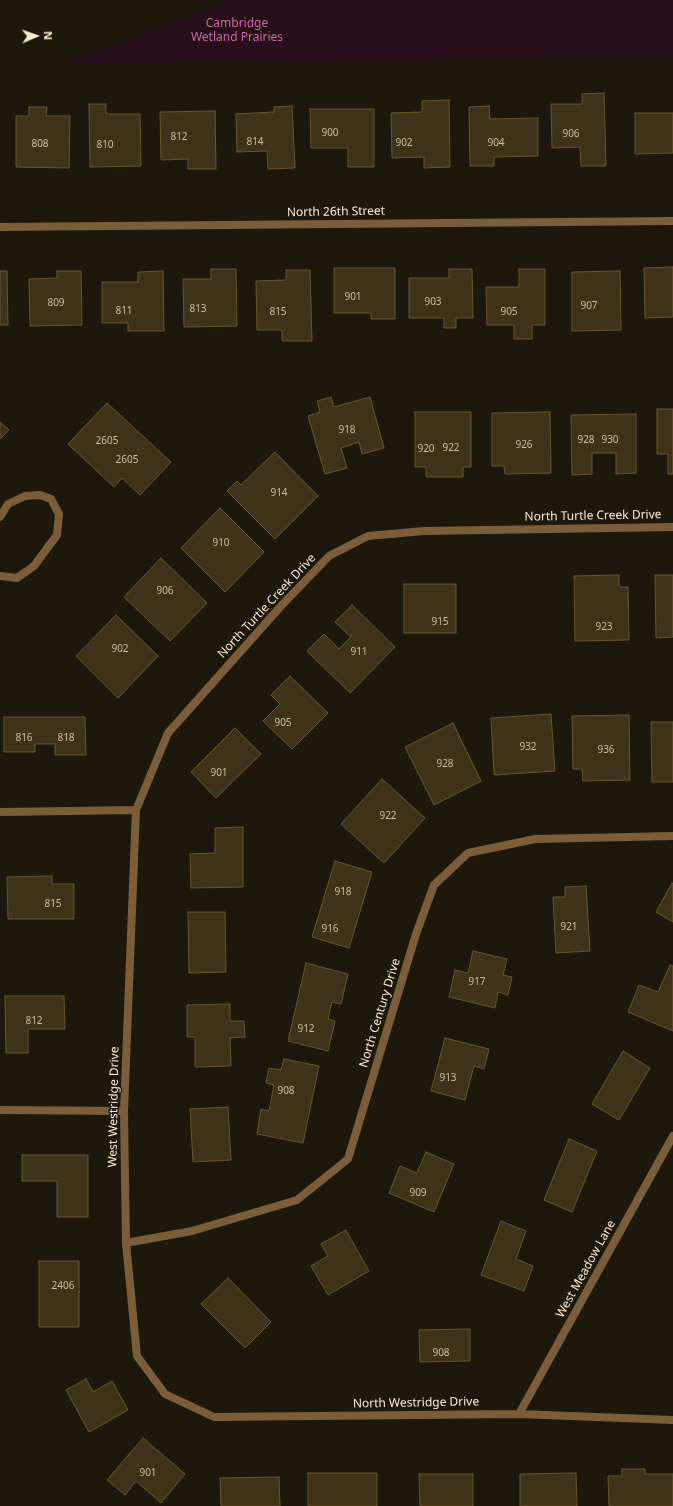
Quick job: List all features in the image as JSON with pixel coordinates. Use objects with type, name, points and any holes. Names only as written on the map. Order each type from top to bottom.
[{"type":"street","name":"North 26th Street","points":[[0,227],[673,221]]},
{"type":"street","points":[[0,516],[8,504],[25,496],[40,495],[51,499],[59,514],[57,535],[34,566],[17,578],[0,576]]},
{"type":"street","name":"North Turtle Creek Drive","points":[[136,810],[168,733],[281,606],[330,556],[368,536],[424,531],[673,527]]},
{"type":"street","points":[[0,812],[136,810]]},
{"type":"street","name":"West Westridge Drive","points":[[136,810],[124,1111],[126,1243],[136,1356],[165,1394]]},
{"type":"street","name":"North Century Drive","points":[[126,1243],[192,1231],[297,1200],[348,1159],[416,934],[434,885],[468,853],[535,839],[673,836]]},
{"type":"street","points":[[0,1110],[124,1111]]},
{"type":"street","name":"West Meadow Lane","points":[[519,1414],[673,1136]]},
{"type":"street","name":"North Westridge Drive","points":[[165,1394],[214,1417],[519,1414],[673,1420]]},
{"type":"green space","name":"Cambridge Wetland Prairies","points":[[231,0],[673,0],[673,55],[65,64]]},
{"type":"building","points":[[604,93],[606,166],[581,166],[580,147],[552,148],[551,104],[582,104],[582,94]]},
{"type":"building","points":[[449,100],[450,167],[424,168],[424,157],[392,158],[391,113],[422,112],[422,101]]},
{"type":"building","points":[[89,104],[106,104],[106,114],[140,114],[141,166],[90,167]]},
{"type":"building","points":[[292,106],[295,168],[268,169],[267,151],[237,152],[236,114],[274,112],[274,107]]},
{"type":"building","points":[[489,106],[490,119],[538,118],[538,156],[494,157],[494,166],[470,166],[469,107]]},
{"type":"building","points":[[29,107],[47,107],[46,116],[70,116],[69,168],[16,167],[16,116],[29,116]]},
{"type":"building","points":[[310,109],[374,109],[374,167],[348,167],[348,148],[311,148]]},
{"type":"building","points":[[215,111],[216,169],[188,169],[188,159],[161,160],[160,112]]},
{"type":"building","points":[[635,113],[673,113],[673,153],[635,154]]},
{"type":"building","points":[[673,267],[673,317],[645,318],[644,268]]},
{"type":"building","points":[[334,268],[395,268],[395,319],[371,319],[371,313],[334,313]]},
{"type":"building","points":[[211,269],[236,269],[237,326],[184,327],[183,279],[211,279]]},
{"type":"building","points":[[449,269],[472,269],[473,318],[456,318],[456,328],[444,328],[444,318],[409,318],[409,278],[449,278]]},
{"type":"building","points":[[519,269],[545,269],[545,325],[532,325],[532,339],[514,339],[514,325],[487,325],[486,287],[519,287]]},
{"type":"building","points":[[286,270],[310,270],[312,341],[282,341],[282,330],[257,330],[256,281],[286,280]]},
{"type":"building","points":[[0,271],[7,271],[8,325],[0,325]]},
{"type":"building","points":[[57,271],[81,271],[82,325],[30,326],[29,279],[57,278]]},
{"type":"building","points":[[163,271],[164,331],[128,331],[128,323],[102,323],[102,282],[138,282],[138,272]]},
{"type":"building","points":[[620,271],[621,330],[572,331],[572,272]]},
{"type":"building","points":[[331,397],[334,407],[370,397],[384,448],[362,454],[359,442],[341,448],[347,468],[325,474],[308,416],[320,412],[317,401]]},
{"type":"building","points":[[107,403],[171,462],[140,495],[122,478],[114,487],[68,444]]},
{"type":"building","points":[[657,409],[673,409],[673,474],[668,474],[668,454],[657,454]]},
{"type":"building","points":[[415,412],[471,412],[471,467],[463,467],[463,477],[426,477],[426,467],[415,467]]},
{"type":"building","points":[[550,412],[551,473],[505,474],[504,466],[492,466],[492,413]]},
{"type":"building","points":[[636,414],[636,473],[616,474],[616,453],[592,453],[592,474],[572,475],[571,415]]},
{"type":"building","points":[[0,422],[9,430],[0,439]]},
{"type":"building","points":[[275,452],[318,496],[275,539],[227,491],[237,481],[241,485]]},
{"type":"building","points":[[220,508],[264,552],[225,592],[181,548]]},
{"type":"building","points":[[161,558],[207,603],[170,641],[124,597]]},
{"type":"building","points":[[619,575],[619,587],[628,587],[629,640],[575,641],[574,576]]},
{"type":"building","points":[[655,575],[673,575],[673,637],[656,638]]},
{"type":"building","points":[[404,584],[456,584],[456,633],[404,633]]},
{"type":"building","points":[[352,605],[395,647],[350,693],[307,651],[324,634],[339,649],[351,637],[335,622]]},
{"type":"building","points":[[116,615],[158,656],[118,698],[76,656]]},
{"type":"building","points":[[290,676],[328,713],[292,749],[263,721],[280,704],[271,695]]},
{"type":"building","points":[[551,714],[555,771],[494,775],[491,718]]},
{"type":"building","points":[[629,715],[630,780],[583,781],[582,769],[573,769],[572,716]]},
{"type":"building","points":[[4,717],[85,717],[86,755],[55,755],[55,744],[35,744],[35,752],[4,752]]},
{"type":"building","points":[[651,722],[673,722],[673,782],[652,782]]},
{"type":"building","points":[[453,723],[481,781],[434,805],[405,747]]},
{"type":"building","points":[[235,728],[261,754],[216,798],[191,772]]},
{"type":"building","points":[[382,779],[425,818],[384,863],[341,824]]},
{"type":"building","points":[[243,827],[243,887],[191,888],[190,854],[215,853],[215,828]]},
{"type":"building","points":[[335,861],[372,872],[349,948],[312,937]]},
{"type":"building","points":[[52,876],[52,884],[74,884],[74,919],[8,919],[7,877]]},
{"type":"building","points":[[672,883],[673,884],[673,922],[656,912]]},
{"type":"building","points":[[586,886],[590,951],[556,953],[553,897],[565,897],[565,887]]},
{"type":"building","points":[[188,912],[225,912],[226,972],[189,973]]},
{"type":"building","points":[[473,951],[507,959],[503,975],[512,977],[508,995],[498,992],[495,1008],[449,997],[455,970],[468,973]]},
{"type":"building","points":[[306,963],[348,974],[341,1004],[332,1002],[328,1019],[335,1021],[328,1051],[288,1041]]},
{"type":"building","points":[[670,965],[673,966],[673,1031],[628,1012],[639,985],[658,992]]},
{"type":"building","points":[[5,996],[64,996],[65,1029],[28,1029],[28,1053],[6,1053]]},
{"type":"building","points":[[230,1004],[230,1021],[244,1021],[245,1037],[230,1038],[231,1066],[195,1067],[195,1037],[187,1037],[187,1005]]},
{"type":"building","points":[[445,1038],[489,1049],[484,1069],[474,1066],[465,1100],[431,1091]]},
{"type":"building","points":[[623,1051],[650,1068],[619,1120],[592,1104]]},
{"type":"building","points":[[284,1059],[319,1066],[303,1143],[257,1134],[261,1109],[269,1111],[274,1085],[266,1083],[269,1068],[281,1070]]},
{"type":"building","points":[[228,1107],[231,1160],[193,1162],[190,1109]]},
{"type":"building","points":[[569,1139],[597,1151],[572,1212],[544,1200]]},
{"type":"building","points":[[426,1152],[454,1164],[434,1212],[389,1193],[400,1166],[417,1173]]},
{"type":"building","points":[[22,1155],[88,1155],[88,1217],[57,1217],[57,1181],[22,1181]]},
{"type":"building","points":[[501,1221],[526,1231],[516,1259],[533,1266],[524,1291],[481,1275]]},
{"type":"building","points":[[346,1230],[369,1271],[328,1295],[311,1266],[328,1256],[321,1244]]},
{"type":"building","points":[[39,1261],[79,1261],[79,1327],[39,1327]]},
{"type":"building","points":[[228,1278],[271,1322],[245,1348],[201,1304]]},
{"type":"building","points":[[470,1329],[470,1361],[420,1362],[419,1330]]},
{"type":"building","points":[[86,1379],[93,1392],[112,1381],[128,1410],[89,1432],[66,1390]]},
{"type":"building","points":[[143,1438],[185,1474],[161,1503],[136,1481],[125,1495],[107,1480]]},
{"type":"building","points":[[622,1469],[645,1469],[645,1474],[673,1474],[673,1506],[609,1506],[608,1476],[622,1476]]},
{"type":"building","points":[[308,1473],[377,1473],[377,1506],[308,1506]]},
{"type":"building","points":[[576,1473],[577,1506],[520,1506],[520,1474]]},
{"type":"building","points":[[419,1474],[473,1474],[473,1506],[420,1506]]},
{"type":"building","points":[[279,1477],[280,1506],[221,1506],[220,1478]]}]
